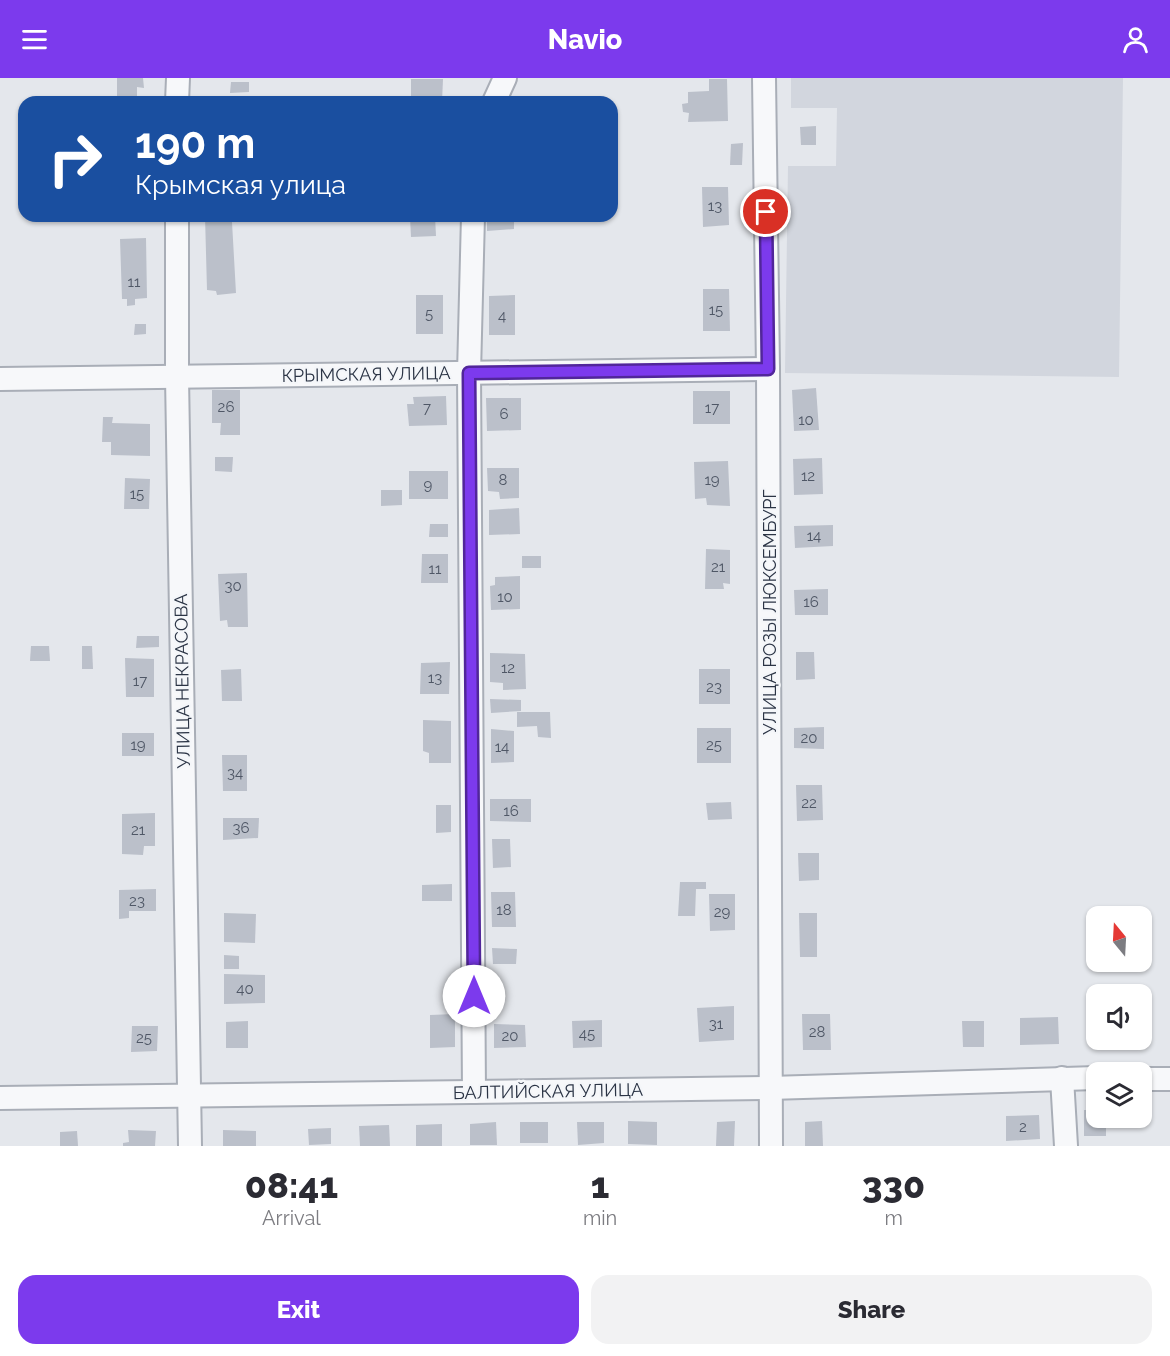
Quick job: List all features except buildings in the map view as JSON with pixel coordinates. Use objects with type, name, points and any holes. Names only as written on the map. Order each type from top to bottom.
[{"type":"street","points":[[177,96],[178,78]]},
{"type":"street","points":[[497,96],[505,78]]},
{"type":"street","name":"УЛИЦА РОЗЫ ЛЮКСЕМБУРГ","points":[[764,78],[768,369],[771,1146]]},
{"type":"street","name":"УЛИЦА НЕКРАСОВА","points":[[177,222],[177,377],[190,1146]]},
{"type":"street","points":[[473,222],[469,373],[474,1092]]},
{"type":"street","name":"КРЫМСКАЯ УЛИЦА","points":[[0,379],[768,369]]},
{"type":"street","points":[[1062,1078],[1066,1146]]},
{"type":"street","name":"БАЛТИЙСКАЯ УЛИЦА","points":[[0,1098],[770,1088],[1086,1078]]},
{"type":"street","points":[[1152,1079],[1170,1079]]},
{"type":"shaded area","points":[[791,78],[1123,78],[1119,377],[785,373],[788,166],[836,166],[837,108],[791,108]]},
{"type":"route","points":[[474,996],[469,373],[768,369],[766,212]]}]
